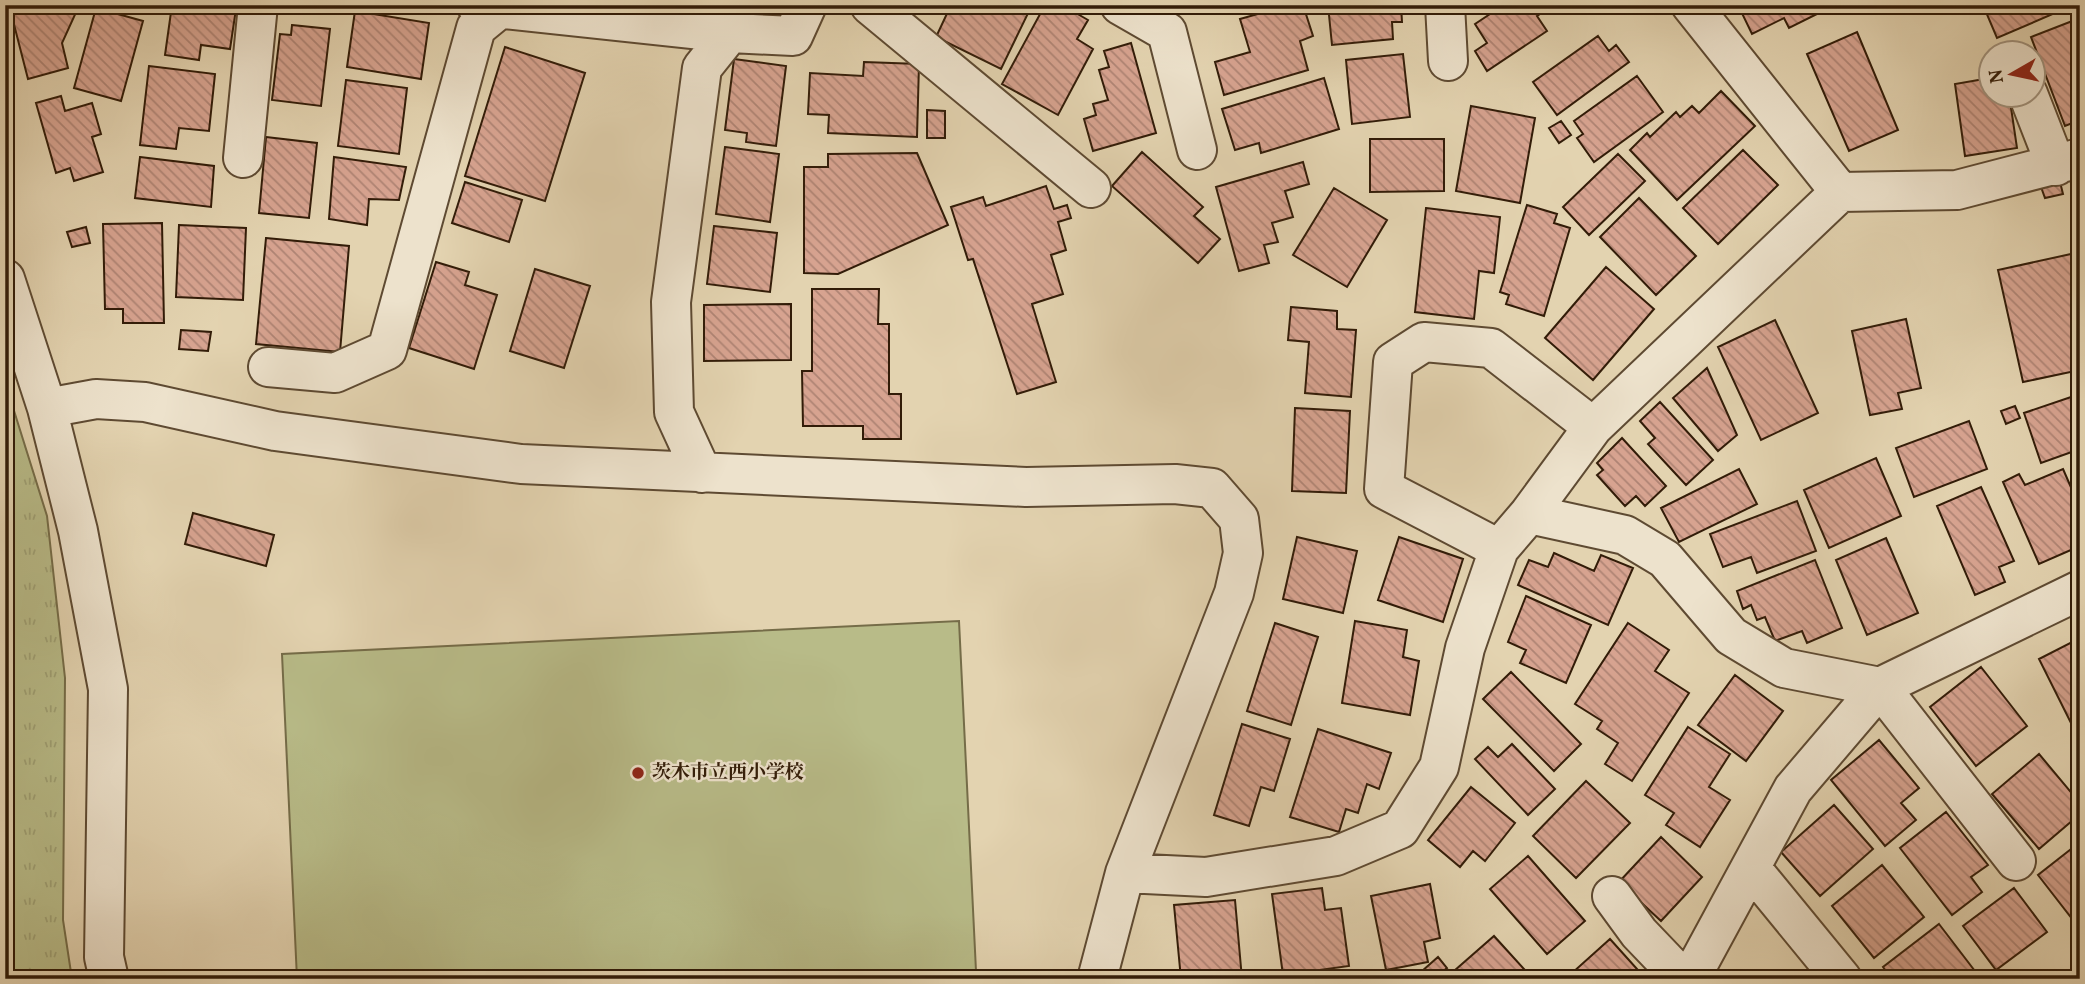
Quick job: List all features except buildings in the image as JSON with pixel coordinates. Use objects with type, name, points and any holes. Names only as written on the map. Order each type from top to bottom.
[{"type":"street","points":[[243,158],[258,5]]},
{"type":"street","points":[[268,367],[335,373],[387,350],[476,28],[493,6],[730,33],[793,36],[807,5]]},
{"type":"street","points":[[870,5],[1091,188]]},
{"type":"street","points":[[1120,5],[1167,32],[1197,150]]},
{"type":"street","points":[[1446,5],[1448,61]]},
{"type":"street","points":[[1691,5],[1840,192]]},
{"type":"street","points":[[702,473],[674,412],[670,302],[702,68],[730,33]]},
{"type":"street","points":[[1125,873],[1206,877],[1271,867],[1336,856],[1401,829],[1439,767],[1465,648],[1499,549],[1529,514],[1593,427],[1840,192],[1957,190],[2068,162],[2036,108]]},
{"type":"street","points":[[5,279],[47,408],[78,531],[108,689],[104,957],[109,979]]},
{"type":"street","points":[[1499,549],[1384,489],[1393,362],[1424,342],[1491,348],[1593,427]]},
{"type":"street","points":[[47,408],[96,399],[145,402],[275,430],[521,464],[1026,487],[1175,484],[1212,488],[1239,519],[1243,554],[1234,593],[1125,873],[1097,979]]},
{"type":"street","points":[[1529,514],[1625,535],[1665,559],[1731,636],[1784,668],[1880,687],[2016,861]]},
{"type":"street","points":[[1690,979],[1793,789],[1880,687],[2080,590]]},
{"type":"street","points":[[1751,868],[1842,979]]},
{"type":"street","points":[[1612,896],[1639,933],[1683,979]]},
{"type":"green space","points":[[5,382],[47,516],[65,678],[63,920],[72,979],[5,979]]},
{"type":"green space","points":[[959,621],[976,971],[819,979],[297,979],[282,654]]},
{"type":"place","name":"茨木市立西小学校","points":[[638,773]]}]
